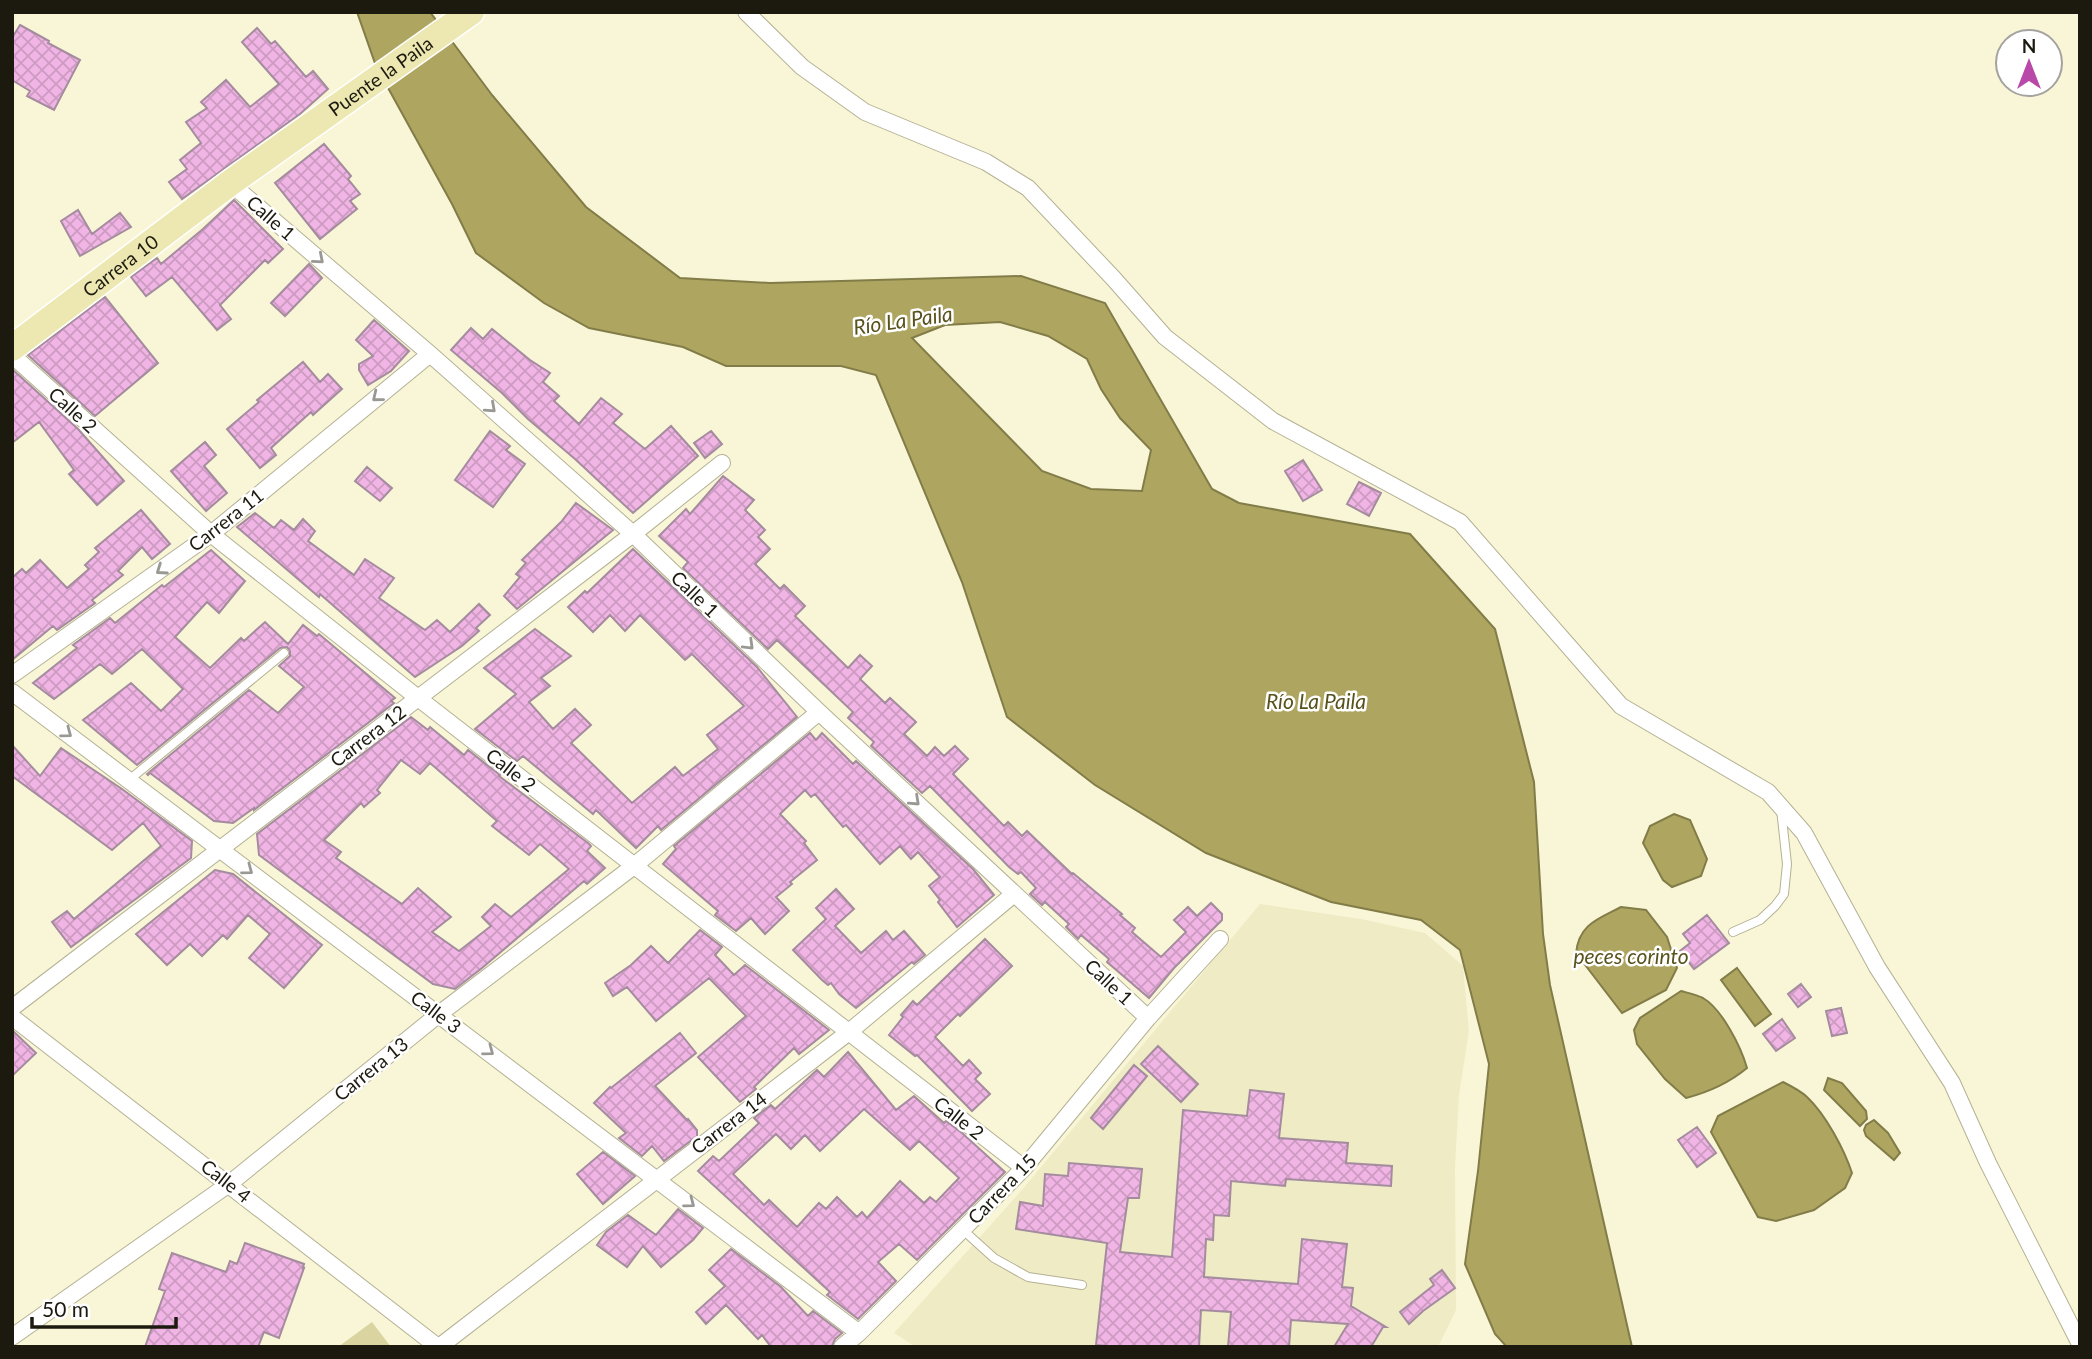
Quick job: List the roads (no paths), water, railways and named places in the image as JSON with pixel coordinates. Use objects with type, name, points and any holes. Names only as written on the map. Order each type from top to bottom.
[{"type":"main road","name":"Puente la Paila","points":[[230,183],[471,12]]},
{"type":"main road","name":"Carrera 10","points":[[12,348],[230,183]]},
{"type":"street","points":[[746,12],[803,67],[865,112],[986,162],[1028,188],[1165,337],[1273,421],[1460,522],[1621,706],[1768,792],[1804,833],[1877,967],[1952,1083],[1988,1164],[2080,1345]]},
{"type":"street","name":"Calle 1","points":[[230,183],[430,354],[633,534],[819,712],[1148,1018]]},
{"type":"street","name":"Carrera 11","points":[[12,675],[211,534],[430,354]]},
{"type":"street","name":"Calle 2","points":[[12,355],[211,534],[1024,1168]]},
{"type":"street","name":"Carrera 12","points":[[12,1008],[633,534],[722,463]]},
{"type":"street","name":"Calle 3","points":[[12,692],[859,1333]]},
{"type":"street","name":"Carrera 13","points":[[12,1336],[229,1184],[439,1014],[634,866],[819,712]]},
{"type":"street","name":"Carrera 14","points":[[439,1347],[849,1032],[1014,894]]},
{"type":"street","name":"Carrera 15","points":[[842,1347],[1024,1168],[1148,1018],[1220,939]]},
{"type":"street","name":"Calle 4","points":[[12,1017],[439,1347]]},
{"type":"lane","points":[[129,779],[284,653]]},
{"type":"lane","points":[[1733,932],[1760,920],[1776,906],[1784,894],[1787,864],[1781,807]]},
{"type":"lane","points":[[963,1230],[994,1258],[1028,1277],[1082,1285]]},
{"type":"water","name":"Río La Paila","points":[[357,12],[430,12],[492,95],[586,207],[680,278],[770,283],[1021,276],[1105,303],[1212,489],[1239,503],[1410,534],[1495,629],[1534,782],[1543,934],[1550,985],[1632,1347],[1507,1347],[1495,1334],[1465,1264],[1489,1064],[1460,950],[1421,920],[1331,902],[1206,853],[1095,785],[1007,717],[962,582],[876,375],[841,366],[726,366],[683,347],[589,328],[544,303],[476,253],[376,66]],"holes":[[[1000,322],[1048,336],[1087,359],[1101,389],[1120,418],[1151,450],[1142,491],[1091,489],[1042,471],[912,338],[945,325]]]},
{"type":"water","points":[[1674,814],[1690,820],[1707,859],[1701,876],[1672,887],[1663,880],[1643,843],[1650,826]]},
{"type":"water","name":"peces corinto","points":[[1621,907],[1646,910],[1667,937],[1677,968],[1666,990],[1622,1013],[1576,953],[1585,929],[1597,919]]},
{"type":"water","points":[[1737,968],[1771,1014],[1755,1026],[1721,980]]},
{"type":"water","points":[[1681,991],[1703,998],[1724,1019],[1747,1068],[1718,1086],[1686,1098],[1665,1079],[1637,1044],[1634,1030],[1640,1018]]},
{"type":"water","points":[[1828,1078],[1842,1083],[1866,1111],[1867,1119],[1860,1126],[1824,1090]]},
{"type":"water","points":[[1783,1082],[1805,1095],[1821,1113],[1839,1143],[1852,1173],[1845,1188],[1814,1210],[1776,1221],[1758,1217],[1711,1132],[1718,1116]]},
{"type":"water","points":[[1874,1120],[1888,1133],[1900,1153],[1894,1160],[1866,1136],[1866,1125]]}]
